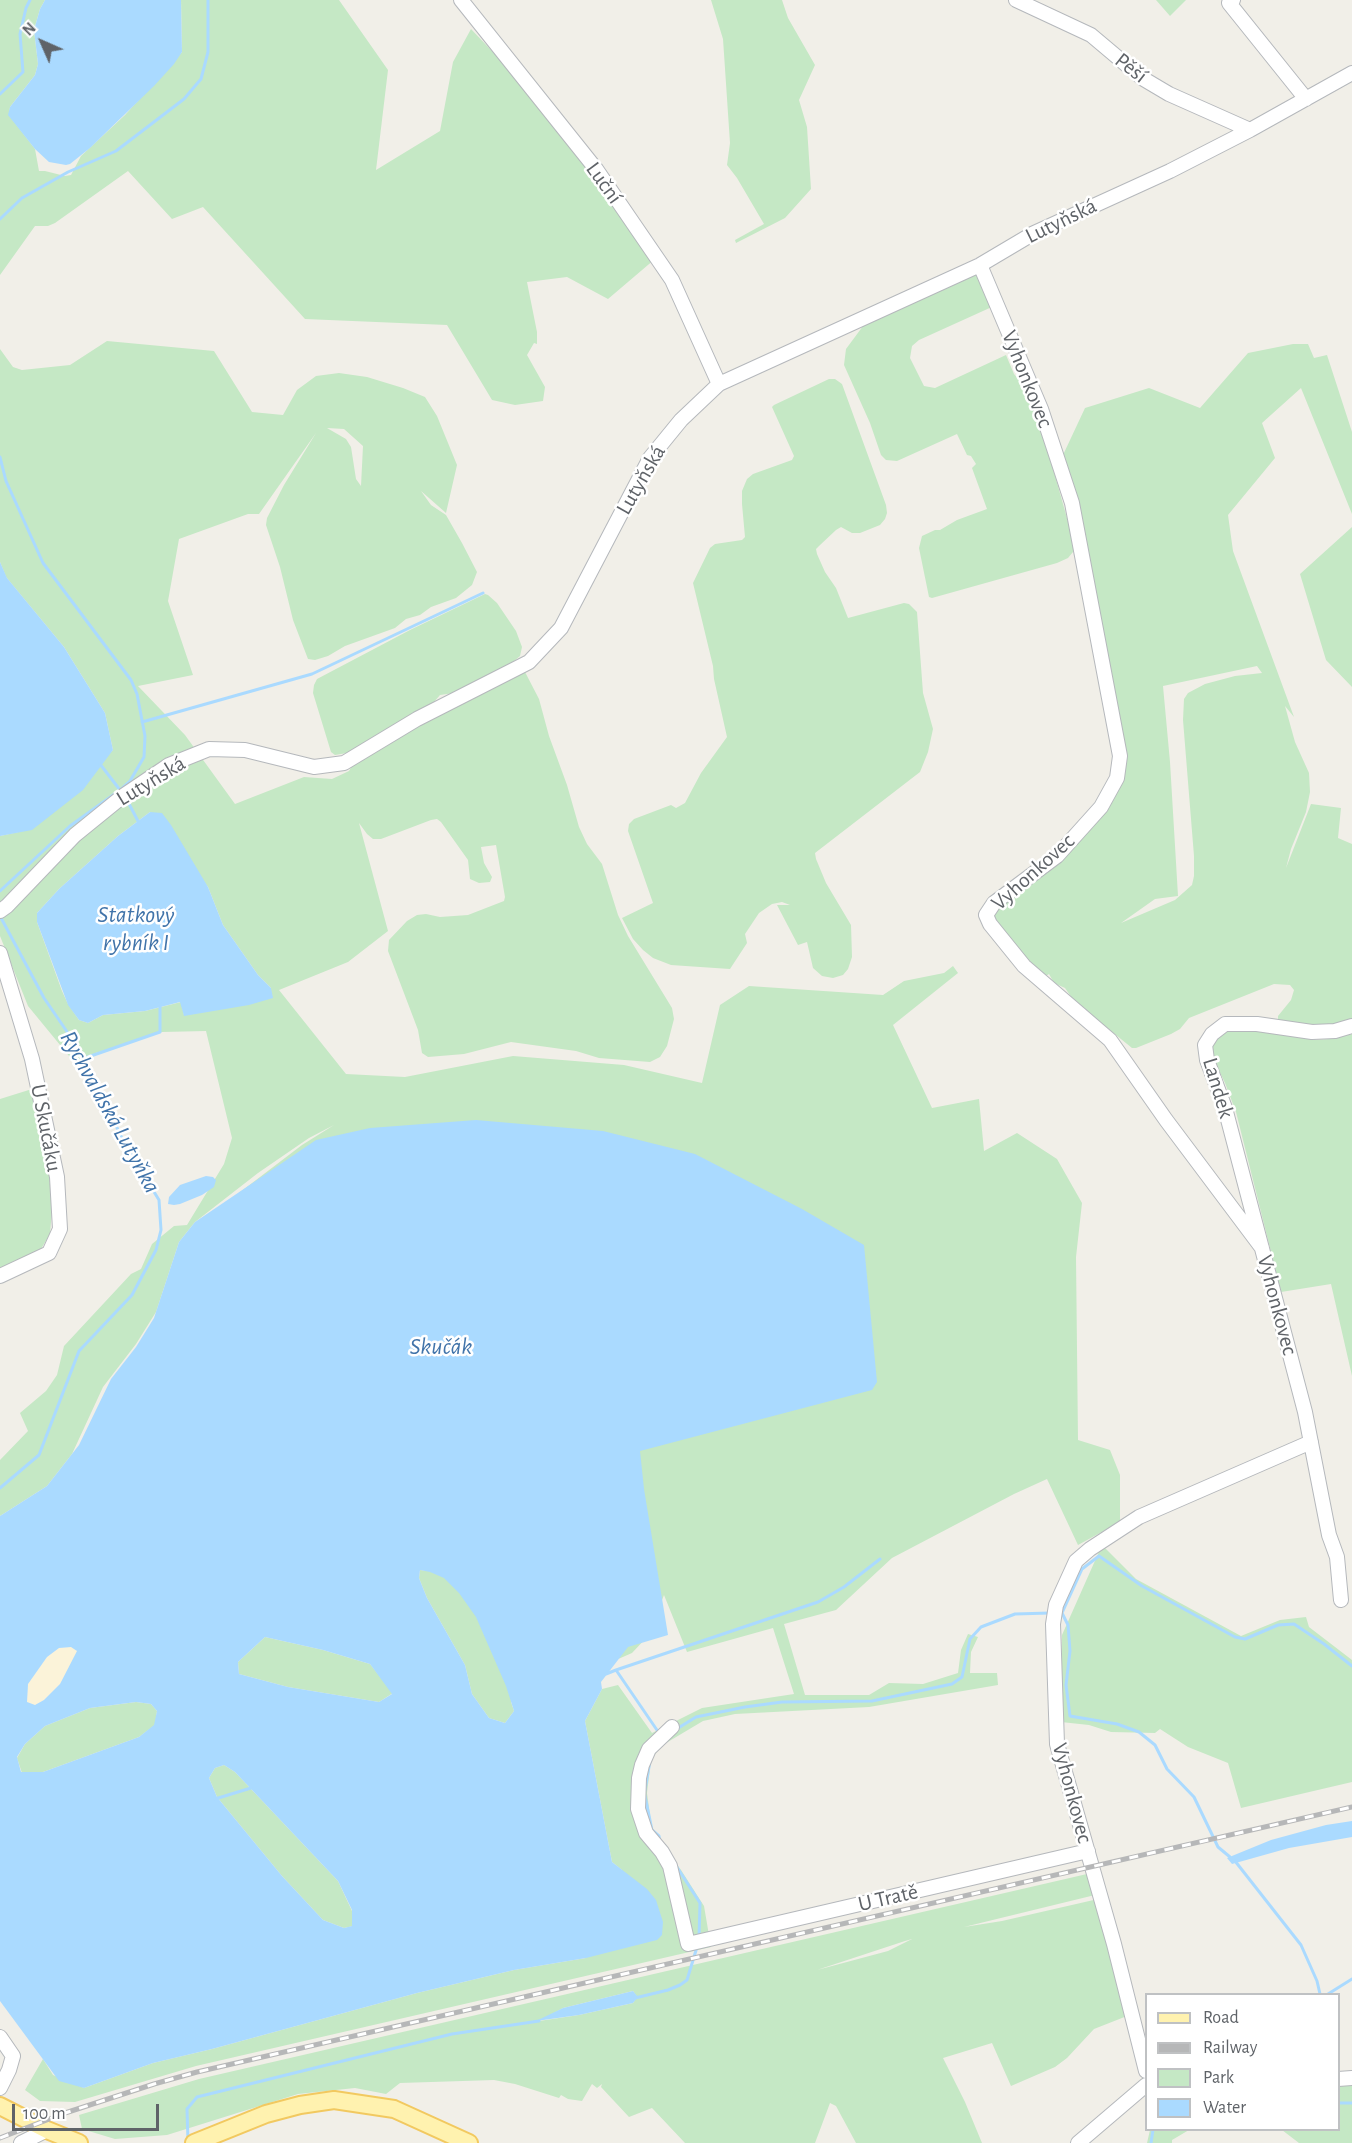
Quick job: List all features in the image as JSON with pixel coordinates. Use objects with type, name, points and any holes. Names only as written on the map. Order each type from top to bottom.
[{"type":"main road","points":[[194,2143],[266,2114],[334,2100],[394,2109],[469,2143]]},
{"type":"main road","points":[[0,2106],[79,2143]]},
{"type":"street","name":"Luční","points":[[461,0],[596,169],[672,280],[719,384]]},
{"type":"street","name":"Pěší","points":[[1016,0],[1091,35],[1142,78],[1169,94],[1250,130]]},
{"type":"street","points":[[1233,0],[1229,3],[1306,99]]},
{"type":"street","name":"Lutyňská","points":[[0,912],[75,835],[123,796],[169,765],[209,749],[244,750],[314,767],[344,763],[417,719],[529,662],[561,628],[650,458],[681,420],[719,384],[980,265],[1034,233],[1170,171],[1250,130],[1352,73]]},
{"type":"street","name":"Vyhonkovec","points":[[980,265],[1041,409],[1072,503],[1120,756],[1117,778],[1101,807],[1057,856],[994,903],[986,915],[990,924],[1024,966],[1110,1040],[1166,1120],[1262,1248],[1305,1412],[1329,1535],[1337,1557],[1341,1600]]},
{"type":"street","name":"U Skučáku","points":[[0,953],[32,1059],[57,1177],[60,1229],[48,1253],[0,1275]]},
{"type":"street","name":"Landek","points":[[1262,1248],[1225,1108],[1207,1060],[1205,1045],[1212,1034],[1225,1024],[1257,1024],[1312,1032],[1335,1031],[1352,1026]]},
{"type":"street","name":"Vyhonkovec","points":[[1145,2067],[1088,1851],[1057,1744],[1054,1613],[1076,1561],[1138,1516],[1311,1442]]},
{"type":"street","name":"U Tratě","points":[[665,1734],[649,1749],[642,1765],[639,1778],[638,1809],[646,1833],[670,1866],[695,1943],[1088,1851]]},
{"type":"street","points":[[0,2037],[13,2056],[0,2088]]},
{"type":"street","points":[[1078,2143],[1145,2086]]},
{"type":"street","points":[[21,2143],[47,2130]]},
{"type":"green space","points":[[0,0],[45,0],[34,30],[38,64],[35,75],[10,107],[9,115],[35,149],[39,171],[65,176],[71,175],[81,156],[125,115],[182,52],[181,0],[339,0],[388,70],[376,170],[440,131],[453,62],[471,29],[508,68],[588,163],[655,259],[608,299],[567,277],[527,282],[537,332],[537,344],[534,343],[527,355],[545,387],[543,401],[515,405],[492,400],[447,325],[305,319],[203,207],[172,219],[128,171],[55,223],[48,226],[35,226],[0,275]]},
{"type":"green space","points":[[711,0],[782,0],[788,18],[815,65],[799,100],[807,127],[811,189],[785,218],[736,243],[735,240],[764,224],[727,165],[730,143],[723,39]]},
{"type":"green space","points":[[1156,0],[1186,0],[1170,16]]},
{"type":"green space","points":[[975,272],[994,306],[919,340],[912,346],[910,358],[924,386],[935,388],[1006,355],[1014,374],[1026,388],[1036,408],[1074,543],[1073,552],[1068,558],[1057,563],[932,598],[929,597],[919,548],[922,536],[987,509],[972,468],[976,464],[971,456],[967,455],[957,434],[897,461],[886,460],[881,455],[870,423],[844,365],[846,349],[866,322]]},
{"type":"green space","points":[[107,341],[214,351],[252,412],[283,415],[297,390],[316,376],[339,373],[367,377],[425,397],[437,416],[457,465],[446,513],[421,491],[431,505],[446,515],[462,543],[477,572],[472,585],[456,598],[406,619],[395,628],[345,646],[328,656],[315,660],[308,659],[293,620],[280,567],[266,525],[267,518],[284,485],[316,433],[259,514],[248,514],[179,539],[168,601],[193,675],[138,686],[185,735],[235,804],[304,777],[332,779],[349,771],[353,764],[411,728],[519,671],[525,672],[539,699],[579,827],[587,844],[602,864],[618,915],[628,936],[672,1008],[674,1019],[667,1046],[660,1057],[650,1062],[599,1058],[576,1051],[511,1042],[464,1054],[428,1057],[422,1053],[418,1030],[388,951],[389,940],[407,921],[417,915],[440,917],[468,915],[504,901],[496,845],[481,847],[484,863],[492,877],[490,882],[479,883],[470,879],[468,860],[437,819],[381,839],[373,839],[359,823],[388,931],[348,962],[279,990],[346,1074],[405,1077],[513,1056],[624,1065],[702,1083],[720,1005],[749,986],[883,995],[904,981],[944,973],[953,966],[958,973],[893,1025],[932,1108],[979,1099],[984,1151],[1017,1133],[1057,1159],[1082,1203],[1076,1257],[1078,1440],[1110,1450],[1120,1475],[1120,1522],[1078,1545],[1047,1479],[892,1558],[836,1610],[784,1624],[805,1695],[869,1695],[889,1683],[923,1684],[958,1673],[961,1650],[968,1634],[978,1637],[971,1652],[970,1673],[997,1673],[998,1685],[869,1707],[735,1714],[703,1721],[661,1746],[651,1760],[647,1793],[652,1831],[704,1906],[711,1947],[196,2066],[75,2102],[40,2101],[25,2090],[43,2059],[53,2075],[84,2088],[153,2063],[417,1993],[514,1970],[586,1958],[622,1870],[612,1862],[585,1721],[602,1689],[618,1685],[652,1733],[702,1708],[794,1694],[773,1628],[687,1652],[664,1595],[648,1636],[632,1653],[529,1698],[511,1702],[514,1711],[505,1723],[489,1718],[472,1694],[465,1665],[427,1598],[419,1578],[420,1570],[428,1571],[189,1231],[302,1145],[334,1125],[309,1138],[258,1173],[195,1222],[179,1242],[156,1312],[136,1344],[103,1387],[72,1454],[47,1486],[0,1516],[0,1460],[28,1431],[20,1413],[46,1391],[57,1375],[64,1346],[131,1274],[141,1269],[152,1244],[174,1226],[187,1225],[224,1164],[232,1138],[206,1031],[162,1032],[74,1062],[28,1006],[0,936],[0,836],[32,829],[113,750],[105,713],[64,647],[6,577],[0,562],[0,349],[13,367],[22,370],[70,365]],"holes":[[[327,428],[344,429],[363,446],[361,486],[356,479],[351,447],[346,439]],[[150,812],[208,887],[223,925],[258,975],[271,988],[184,1015],[181,1002],[145,1011],[103,1015],[88,1023],[79,1020],[68,1004],[37,922],[37,913],[59,889],[118,836]]]},
{"type":"green space","points":[[1293,344],[1308,344],[1314,358],[1327,355],[1352,432],[1352,514],[1301,388],[1262,423],[1275,458],[1228,515],[1233,551],[1294,717],[1285,706],[1295,742],[1309,773],[1310,792],[1306,812],[1286,868],[1311,804],[1341,808],[1338,838],[1352,844],[1352,1023],[1325,1029],[1278,1022],[1278,1016],[1291,1000],[1294,990],[1290,985],[1274,984],[1189,1018],[1180,1029],[1171,1034],[1132,1048],[1074,1001],[1065,988],[1054,983],[1049,974],[1043,978],[1018,952],[991,916],[991,910],[1053,863],[1124,773],[1063,455],[1085,408],[1149,388],[1200,408],[1248,353]],"holes":[[[1257,666],[1262,673],[1235,676],[1205,684],[1188,693],[1184,699],[1183,720],[1194,856],[1192,885],[1175,900],[1121,923],[1155,899],[1178,896],[1163,686]]]},
{"type":"green space","points":[[829,379],[835,379],[842,384],[887,513],[880,525],[860,533],[852,533],[841,527],[816,549],[817,554],[836,588],[848,618],[904,603],[909,604],[917,612],[923,693],[933,729],[928,752],[920,772],[815,853],[826,883],[851,925],[852,957],[843,975],[833,978],[822,976],[813,968],[807,942],[798,945],[777,905],[790,905],[782,902],[772,904],[759,913],[745,934],[747,943],[730,969],[671,965],[653,958],[643,950],[633,939],[622,918],[653,903],[628,831],[629,824],[634,819],[671,805],[676,808],[685,803],[701,773],[727,737],[693,583],[710,548],[715,544],[742,540],[745,537],[742,491],[747,479],[753,474],[792,460],[794,456],[772,407]]},
{"type":"green space","points":[[1352,527],[1352,687],[1326,660],[1300,574]]},
{"type":"green space","points":[[485,594],[497,603],[516,631],[522,647],[520,656],[513,662],[454,693],[440,695],[434,702],[347,753],[335,755],[331,752],[313,693],[317,679]]},
{"type":"green space","points":[[1266,1029],[1315,1040],[1352,1034],[1352,1376],[1331,1284],[1281,1292],[1236,1112],[1211,1054],[1217,1038],[1230,1030]]},
{"type":"green space","points":[[32,1089],[49,1172],[52,1210],[50,1234],[41,1249],[0,1269],[0,1099]]},
{"type":"green space","points":[[1102,1545],[1136,1579],[1241,1636],[1280,1620],[1306,1617],[1309,1627],[1352,1660],[1352,1782],[1241,1808],[1228,1763],[1188,1747],[1160,1729],[1155,1733],[1111,1732],[1089,1725],[1061,1722],[1062,1635]]},
{"type":"green space","points":[[265,1637],[323,1650],[370,1664],[393,1693],[379,1702],[288,1687],[239,1674],[238,1662]]},
{"type":"green space","points":[[136,1702],[151,1704],[157,1711],[155,1725],[139,1737],[43,1772],[22,1773],[17,1758],[25,1744],[45,1726],[90,1708]]},
{"type":"green space","points":[[224,1765],[235,1772],[338,1881],[352,1911],[353,1926],[344,1928],[323,1920],[282,1876],[217,1797],[209,1778],[215,1768]]},
{"type":"green space","points":[[1087,1874],[1095,1895],[964,1927],[1002,1921],[1098,1899],[1127,2016],[1094,2029],[1067,2058],[1055,2067],[1011,2086],[992,2043],[943,2058],[982,2143],[856,2143],[836,2106],[830,2103],[815,2143],[685,2143],[652,2108],[629,2117],[601,2087],[602,2084],[597,2088],[592,2084],[582,2101],[568,2099],[561,2095],[559,2098],[494,2080],[400,2083],[386,2094],[355,2088],[298,2094],[167,2135],[115,2139],[82,2129],[79,2115],[199,2079]],"holes":[[[912,1939],[888,1951],[817,1970],[905,1941]],[[633,1991],[637,1997],[633,2003],[539,2021],[563,2008]]]},
{"type":"green space","points":[[1352,2082],[1352,2143],[1299,2143],[1283,2131],[1340,2131],[1340,2083]]},
{"type":"green space","points":[[1150,2131],[1187,2131],[1172,2140],[1172,2143],[1147,2143]]},
{"type":"sand","points":[[71,1647],[78,1651],[60,1684],[44,1700],[35,1705],[27,1702],[28,1684],[47,1657],[59,1648]]},
{"type":"water","points":[[45,0],[181,0],[182,52],[174,64],[90,148],[66,165],[49,162],[35,149],[8,115],[10,107],[35,75],[38,64],[34,30]]},
{"type":"water","points":[[0,562],[7,578],[64,647],[105,713],[113,750],[83,790],[32,830],[0,836]]},
{"type":"water","name":"Statkový rybník I","points":[[150,812],[162,813],[171,825],[208,887],[223,925],[258,975],[271,988],[273,998],[249,1005],[184,1016],[180,1002],[145,1011],[103,1015],[88,1023],[79,1020],[68,1005],[37,922],[37,913],[59,889],[118,836]]},
{"type":"water","name":"Skučák","points":[[476,1120],[603,1131],[695,1154],[802,1209],[864,1245],[877,1382],[872,1390],[640,1451],[668,1635],[628,1647],[601,1682],[602,1689],[585,1721],[612,1862],[647,1889],[656,1900],[663,1922],[662,1935],[657,1940],[586,1958],[514,1970],[417,1993],[153,2063],[84,2088],[59,2081],[0,2001],[0,1516],[47,1486],[79,1445],[111,1379],[136,1347],[154,1318],[179,1242],[195,1222],[316,1140],[370,1128]],"holes":[[[420,1570],[444,1578],[459,1593],[476,1617],[506,1686],[514,1711],[505,1723],[489,1718],[472,1694],[465,1665],[427,1598],[419,1578]],[[265,1637],[323,1650],[370,1664],[392,1694],[379,1702],[288,1687],[239,1674],[238,1662]],[[71,1647],[77,1651],[60,1684],[44,1700],[35,1705],[27,1702],[28,1684],[47,1657],[59,1648]],[[136,1702],[151,1704],[157,1711],[154,1725],[139,1737],[43,1772],[21,1772],[17,1757],[25,1744],[45,1726],[90,1708]],[[224,1765],[235,1772],[338,1881],[352,1910],[352,1926],[344,1928],[323,1920],[282,1876],[217,1797],[209,1778],[215,1768]]]},
{"type":"water","points":[[206,1176],[216,1180],[214,1187],[180,1204],[168,1204],[169,1197],[180,1185]]},
{"type":"water","points":[[1352,1821],[1352,1837],[1289,1848],[1232,1864],[1227,1858],[1271,1840],[1326,1825]]},
{"type":"water","points":[[633,1991],[638,1997],[633,2003],[579,2015],[536,2021],[563,2008]]},
{"type":"waterway","points":[[0,94],[23,72],[20,34],[30,0]]},
{"type":"waterway","name":"Rychvaldská Lutyňka","points":[[0,219],[22,198],[68,172],[116,151],[184,99],[201,79],[208,52],[208,0]]},
{"type":"waterway","name":"Rychvaldská Lutyňka","points":[[0,457],[6,481],[43,563],[131,680],[137,694],[145,736],[144,757],[130,781],[70,826],[0,891]]},
{"type":"waterway","points":[[142,722],[312,674],[483,593]]},
{"type":"waterway","points":[[100,764],[120,790]]},
{"type":"waterway","points":[[127,800],[139,823]]},
{"type":"waterway","name":"Rychvaldská Lutyňka","points":[[0,916],[44,998],[85,1058],[124,1143],[159,1200],[161,1230],[156,1250],[132,1295],[79,1351],[39,1455],[0,1488]]},
{"type":"waterway","points":[[85,1058],[160,1032],[160,1003]]},
{"type":"waterway","points":[[1062,1613],[1082,1569],[1099,1556],[1142,1586],[1235,1637],[1245,1639],[1278,1625],[1294,1624],[1352,1666]]},
{"type":"waterway","points":[[616,1670],[818,1602],[844,1587],[880,1559]]},
{"type":"waterway","points":[[675,1730],[696,1717],[745,1707],[782,1702],[872,1701],[952,1684],[962,1677],[970,1639],[981,1627],[1015,1614],[1050,1613]]},
{"type":"waterway","points":[[1059,1613],[1062,1613],[1068,1625],[1070,1651],[1066,1685],[1070,1716],[1117,1724],[1139,1732],[1155,1745],[1167,1769],[1194,1797],[1218,1847],[1230,1857]]},
{"type":"waterway","points":[[606,1674],[616,1670],[659,1733]]},
{"type":"waterway","points":[[645,1790],[650,1761]]},
{"type":"waterway","points":[[215,1799],[251,1788]]},
{"type":"waterway","points":[[645,1796],[652,1830],[659,1836],[660,1842]]},
{"type":"waterway","points":[[1235,1861],[1301,1945],[1320,1993]]},
{"type":"waterway","points":[[675,1864],[700,1903],[699,1938]]},
{"type":"waterway","points":[[635,1998],[668,1990],[687,1980],[697,1947]]},
{"type":"waterway","points":[[1330,1993],[1352,1979]]},
{"type":"waterway","points":[[188,2141],[187,2109],[197,2097],[452,2034],[539,2021]]},
{"type":"waterway","points":[[1340,2103],[1352,2103]]},
{"type":"waterway","points":[[1151,2143],[1153,2131]]},
{"type":"railway","points":[[62,2114],[197,2072],[1352,1807]]},
{"type":"railway","points":[[0,2138],[52,2118]]}]
